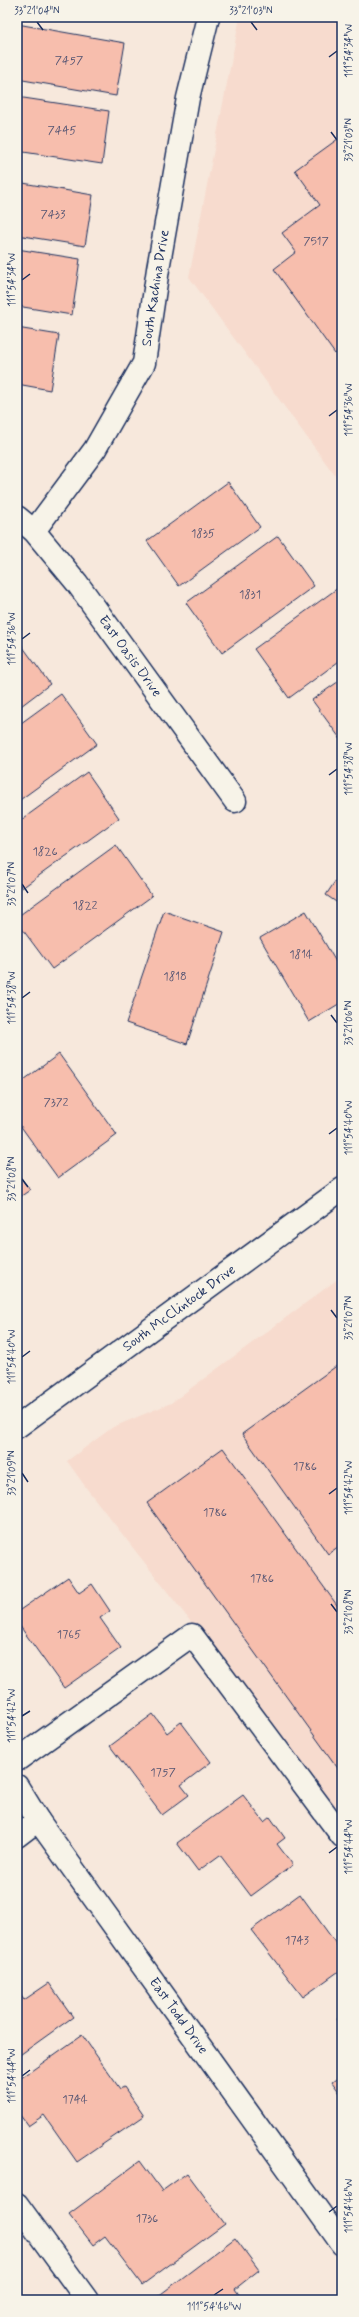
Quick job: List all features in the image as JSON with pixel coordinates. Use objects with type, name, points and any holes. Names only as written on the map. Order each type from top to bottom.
[{"type":"street","name":"South Kachina Drive","points":[[34,531],[95,448],[144,363],[158,269],[188,98],[208,17]]},
{"type":"street","name":"East Oasis Drive","points":[[17,517],[34,531],[77,584],[236,801]]},
{"type":"street","name":"South McClintock Drive","points":[[17,1427],[342,1189]]},
{"type":"street","points":[[17,1760],[192,1635],[342,1836]]},
{"type":"street","name":"East Todd Drive","points":[[17,1786],[38,1820],[338,2231]]},
{"type":"street","points":[[17,1836],[38,1820]]},
{"type":"street","points":[[17,2204],[87,2300]]},
{"type":"shaded area","points":[[240,17],[342,17],[342,485],[189,277]]},
{"type":"shaded area","points":[[342,1276],[342,1815],[87,1489],[67,1461],[113,1427],[171,1403]]},
{"type":"building","points":[[17,24],[125,43],[116,96],[17,79]]},
{"type":"building","points":[[17,97],[109,111],[102,164],[17,151]]},
{"type":"building","points":[[342,136],[342,348],[335,354],[274,269],[296,252],[282,233],[320,205],[295,170]]},
{"type":"building","points":[[17,182],[93,195],[85,246],[17,235]]},
{"type":"building","points":[[17,249],[80,259],[72,315],[17,306]]},
{"type":"building","points":[[17,328],[59,335],[50,390],[17,384]]},
{"type":"building","points":[[228,482],[260,527],[179,586],[147,541]]},
{"type":"building","points":[[278,536],[314,586],[222,653],[186,603]]},
{"type":"building","points":[[342,585],[342,659],[289,698],[254,649]]},
{"type":"building","points":[[17,639],[50,684],[17,709]]},
{"type":"building","points":[[342,679],[342,741],[312,700]]},
{"type":"building","points":[[61,694],[97,744],[17,802],[17,726]]},
{"type":"building","points":[[87,772],[119,818],[22,888],[17,881],[17,823]]},
{"type":"building","points":[[116,845],[152,896],[52,969],[17,922],[17,917]]},
{"type":"building","points":[[342,871],[342,906],[326,895]]},
{"type":"building","points":[[164,911],[224,932],[187,1044],[126,1023]]},
{"type":"building","points":[[306,911],[342,972],[342,1002],[309,1022],[260,938]]},
{"type":"building","points":[[59,1054],[117,1135],[58,1178],[17,1121],[17,1085]]},
{"type":"building","points":[[17,1173],[30,1190],[17,1199]]},
{"type":"building","points":[[342,1362],[342,1544],[328,1554],[242,1434]]},
{"type":"building","points":[[223,1448],[342,1612],[342,1774],[147,1503]]},
{"type":"building","points":[[68,1577],[79,1593],[92,1584],[110,1611],[100,1618],[121,1648],[64,1688],[17,1622],[17,1612]]},
{"type":"building","points":[[153,1714],[167,1733],[181,1722],[211,1762],[181,1785],[189,1795],[162,1815],[110,1746]]},
{"type":"building","points":[[243,1795],[264,1822],[270,1817],[285,1838],[277,1844],[293,1865],[251,1896],[220,1855],[198,1871],[177,1843]]},
{"type":"building","points":[[300,1894],[342,1952],[342,1969],[303,1997],[251,1930]]},
{"type":"building","points":[[49,1983],[73,2017],[17,2057],[17,1990],[24,2000]]},
{"type":"building","points":[[342,2015],[342,2026],[337,2019]]},
{"type":"building","points":[[82,2035],[120,2089],[124,2087],[144,2116],[77,2162],[44,2115],[28,2126],[17,2111],[17,2081]]},
{"type":"building","points":[[342,2075],[342,2096],[332,2082]]},
{"type":"building","points":[[140,2161],[162,2191],[187,2173],[225,2224],[142,2285],[105,2236],[93,2245],[69,2214]]},
{"type":"building","points":[[235,2238],[259,2270],[235,2289],[243,2300],[153,2300]]}]
